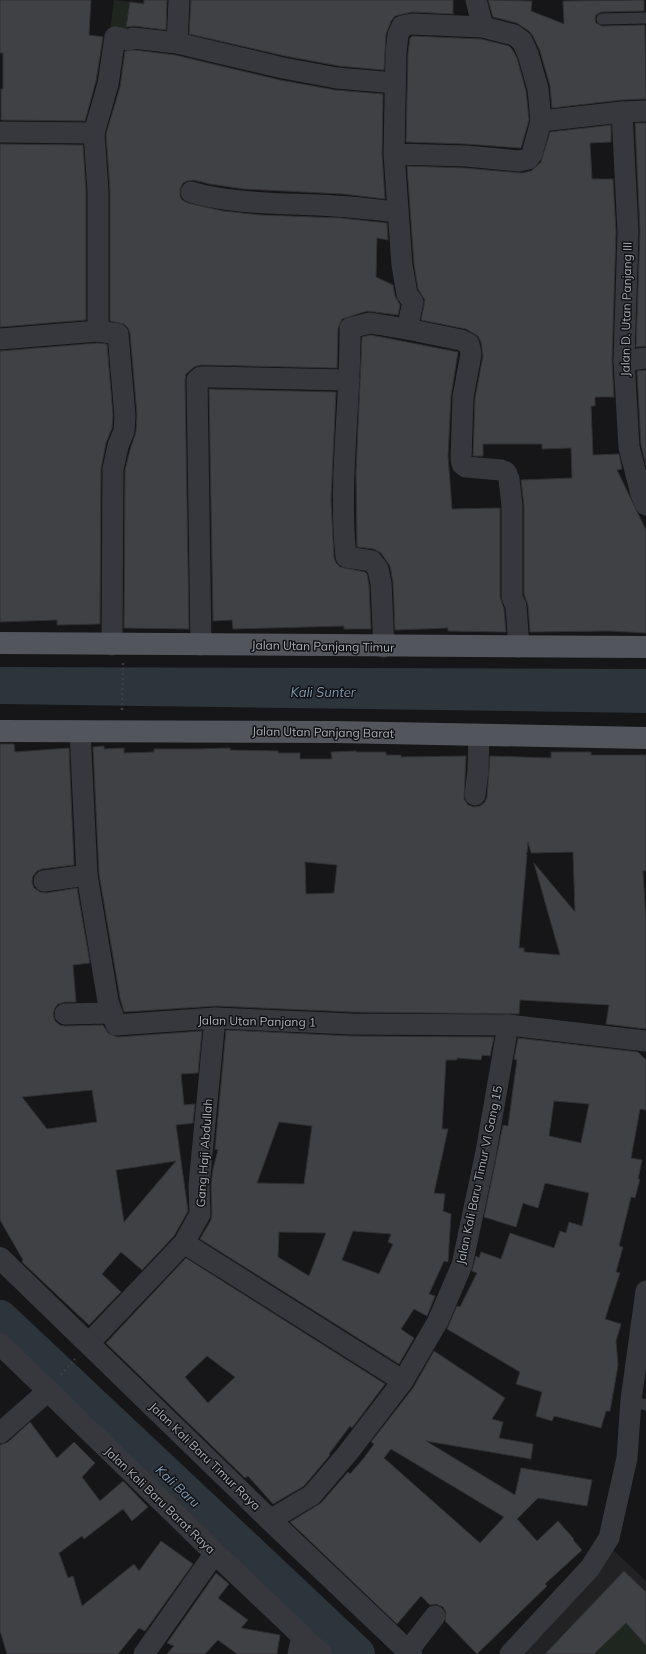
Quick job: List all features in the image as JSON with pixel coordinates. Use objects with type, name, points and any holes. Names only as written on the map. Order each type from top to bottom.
[{"type":"main road","name":"Jalan Utan Panjang Timur","points":[[0,644],[118,650],[201,645],[646,647]]},
{"type":"main road","name":"Jalan Utan Panjang Barat","points":[[0,731],[327,732],[646,738]]},
{"type":"street","points":[[177,43],[179,0]]},
{"type":"street","points":[[476,0],[483,27]]},
{"type":"street","points":[[394,154],[466,156],[519,161],[528,158],[532,154],[541,121],[538,89],[528,54],[522,41],[514,35],[483,27],[412,24],[402,26],[398,41],[395,83],[394,154],[404,280],[407,294],[413,302],[407,329]]},
{"type":"street","points":[[98,331],[98,191],[94,133],[108,84],[115,37],[129,40],[133,38],[177,43],[298,71],[337,78],[395,83]]},
{"type":"street","points":[[541,121],[622,112],[646,111]]},
{"type":"street","name":"Jalan D. Utan Panjang III","points":[[622,112],[628,232],[624,361],[629,447],[641,494],[646,505]]},
{"type":"street","points":[[0,132],[94,133]]},
{"type":"street","points":[[191,192],[211,198],[283,204],[335,206],[398,212]]},
{"type":"street","points":[[384,647],[381,582],[378,570],[372,561],[346,557],[342,526],[350,359],[350,328],[370,323],[461,340],[468,343],[470,346],[471,354],[463,398],[461,459],[462,464],[466,467],[501,470],[506,472],[509,479],[512,506],[512,597],[516,606],[519,647]]},
{"type":"street","points":[[0,339],[98,331],[118,334],[125,416],[124,431],[118,446],[113,469],[118,650]]},
{"type":"street","points":[[624,361],[646,358]]},
{"type":"street","points":[[201,645],[197,380],[201,377],[212,377],[349,380]]},
{"type":"street","name":"Jalan Utan Panjang 1","points":[[80,731],[87,876],[108,1001],[116,1026],[215,1018],[352,1024],[508,1025],[646,1041]]},
{"type":"street","points":[[475,795],[478,771],[479,735]]},
{"type":"street","points":[[44,881],[87,876]]},
{"type":"street","points":[[65,1014],[111,1013]]},
{"type":"street","name":"Gang Haji Abdullah","points":[[89,1343],[184,1243],[200,1214],[199,1185],[215,1018]]},
{"type":"street","name":"Jalan Kali Baru Timur VI Gang 15","points":[[270,1520],[312,1495],[347,1454],[403,1380],[438,1320],[462,1265],[486,1152],[508,1025]]},
{"type":"street","points":[[184,1243],[403,1380]]},
{"type":"street","name":"Jalan Kali Baru Timur Raya","points":[[0,1258],[270,1520],[409,1652]]},
{"type":"street","points":[[510,1654],[590,1568],[610,1538],[639,1402],[646,1291]]},
{"type":"street","name":"Jalan Kali Baru Barat Raya","points":[[0,1344],[215,1553],[300,1645],[322,1654]]},
{"type":"street","points":[[0,1433],[48,1391]]},
{"type":"street","points":[[144,1654],[215,1553]]},
{"type":"street","points":[[409,1652],[435,1616]]},
{"type":"lane","points":[[602,19],[646,18]]},
{"type":"path","points":[[118,650],[122,711]]},
{"type":"shaded area","points":[[114,0],[130,2],[126,33],[110,31]]},
{"type":"shaded area","points":[[612,1549],[646,1581],[646,1654],[514,1654]]},
{"type":"shaded area","points":[[626,1623],[646,1645],[646,1654],[594,1654]]},
{"type":"water","name":"Kali Sunter","points":[[0,667],[646,669],[646,713],[0,704]]},
{"type":"building","points":[[0,0],[91,0],[89,35],[103,37],[96,81],[85,121],[1,120],[3,53],[0,53]]},
{"type":"building","points":[[144,0],[167,0],[166,30],[134,26],[126,27],[130,2],[144,4]]},
{"type":"building","points":[[191,0],[453,0],[453,14],[412,12],[395,16],[391,21],[386,34],[384,70],[339,66],[285,56],[189,34]]},
{"type":"building","points":[[488,0],[532,1],[531,11],[564,24],[563,1],[644,0],[644,11],[601,12],[596,15],[595,19],[596,23],[602,26],[645,25],[646,99],[621,100],[552,108],[550,86],[540,51],[533,36],[529,31],[517,23],[493,17]]},
{"type":"building","points":[[413,36],[481,39],[509,46],[512,49],[517,58],[526,91],[529,120],[521,148],[406,142],[408,53],[410,38]]},
{"type":"building","points":[[135,50],[175,55],[280,80],[335,90],[383,94],[382,154],[385,199],[343,194],[244,189],[194,180],[183,183],[180,189],[180,196],[182,200],[188,203],[223,211],[261,215],[341,218],[387,223],[388,240],[377,238],[376,277],[393,285],[395,296],[400,305],[398,315],[367,311],[342,319],[338,328],[337,368],[201,365],[194,367],[186,374],[189,629],[124,628],[125,470],[136,432],[137,415],[130,333],[124,324],[110,321],[110,191],[106,134],[120,87],[125,51]]},
{"type":"building","points":[[635,123],[646,123],[646,346],[636,347],[640,231]]},
{"type":"building","points":[[611,125],[611,142],[590,143],[592,179],[613,179],[616,232],[612,361],[614,397],[595,397],[595,406],[591,406],[593,455],[619,454],[622,469],[617,470],[646,530],[646,633],[610,631],[530,632],[528,605],[524,594],[524,506],[521,480],[572,478],[571,448],[542,449],[542,444],[483,444],[483,456],[473,456],[475,398],[483,356],[481,342],[478,336],[466,329],[421,320],[425,300],[418,289],[414,264],[407,166],[465,168],[522,173],[531,171],[541,162],[550,132]]},
{"type":"building","points":[[0,144],[83,145],[86,191],[86,320],[0,327]]},
{"type":"building","points":[[371,335],[458,352],[451,396],[448,456],[452,509],[500,508],[500,597],[504,609],[506,632],[448,631],[448,628],[395,630],[393,582],[390,566],[381,553],[374,549],[357,547],[356,472],[362,337]]},
{"type":"building","points":[[98,343],[107,344],[113,416],[112,428],[106,443],[101,469],[100,624],[57,625],[57,620],[0,622],[0,351]]},
{"type":"building","points":[[646,370],[646,465],[641,445],[637,371]]},
{"type":"building","points":[[209,389],[336,392],[331,500],[334,558],[340,567],[365,572],[367,574],[371,629],[344,629],[344,626],[233,629],[232,620],[213,621]]},
{"type":"building","points":[[0,744],[14,744],[15,752],[69,748],[74,865],[37,871],[33,876],[32,882],[34,888],[40,892],[46,893],[77,888],[90,963],[73,965],[76,1002],[65,1002],[58,1004],[53,1014],[55,1021],[60,1025],[103,1025],[108,1033],[117,1037],[202,1031],[198,1073],[181,1074],[184,1105],[195,1104],[193,1123],[176,1125],[188,1211],[174,1236],[142,1270],[121,1252],[102,1274],[121,1292],[89,1325],[22,1262],[23,1260],[0,1220]],"holes":[[[92,1090],[97,1122],[47,1129],[22,1097]],[[176,1161],[124,1222],[116,1170]]]},
{"type":"building","points":[[104,746],[104,749],[124,748],[124,753],[154,752],[154,749],[230,748],[230,750],[300,753],[300,759],[332,759],[331,752],[356,751],[386,752],[386,755],[401,755],[401,757],[466,756],[464,799],[468,805],[474,807],[480,806],[485,802],[487,797],[490,756],[551,758],[551,752],[591,752],[591,755],[646,755],[646,871],[643,871],[646,920],[646,1029],[606,1024],[609,1005],[520,1000],[519,1014],[352,1012],[216,1006],[124,1012],[120,998],[99,874],[93,747]],"holes":[[[528,842],[531,853],[573,852],[575,912],[534,863],[560,955],[524,952],[524,948],[519,948]],[[305,862],[337,865],[334,893],[306,894]]]},
{"type":"building","points":[[226,1030],[351,1036],[494,1037],[490,1056],[482,1055],[481,1060],[457,1058],[457,1060],[446,1060],[442,1129],[448,1129],[434,1193],[445,1194],[443,1211],[451,1214],[448,1262],[444,1261],[429,1294],[435,1296],[427,1316],[414,1309],[401,1329],[414,1338],[399,1364],[200,1239],[211,1220],[212,1214],[211,1185],[218,1150],[215,1149]],"holes":[[[279,1122],[312,1126],[304,1184],[257,1183]],[[353,1231],[391,1234],[388,1242],[393,1244],[379,1274],[342,1260]],[[279,1232],[326,1233],[309,1276],[278,1257]]]},
{"type":"building","points":[[518,1038],[638,1052],[646,1060],[646,1110],[640,1109],[631,1158],[642,1160],[638,1179],[640,1179],[635,1198],[631,1197],[619,1246],[623,1247],[616,1272],[620,1273],[605,1319],[621,1324],[616,1341],[618,1365],[610,1411],[606,1411],[601,1428],[554,1416],[552,1421],[536,1416],[542,1392],[516,1384],[520,1372],[447,1329],[457,1306],[460,1307],[477,1273],[472,1271],[476,1256],[479,1258],[481,1252],[501,1259],[510,1233],[554,1248],[560,1231],[566,1233],[569,1222],[582,1226],[589,1193],[545,1183],[538,1208],[523,1203],[516,1227],[484,1217],[503,1125],[508,1126],[517,1060],[514,1059]],"holes":[[[554,1101],[589,1104],[581,1143],[549,1136]]]},
{"type":"building","points":[[186,1258],[385,1384],[352,1428],[350,1426],[329,1454],[330,1455],[304,1486],[273,1504],[248,1476],[245,1478],[106,1343]],"holes":[[[207,1356],[235,1377],[208,1403],[185,1377]]]},
{"type":"building","points":[[434,1351],[505,1398],[492,1419],[503,1422],[499,1438],[533,1444],[531,1459],[426,1441],[515,1495],[521,1468],[592,1480],[587,1506],[538,1498],[517,1519],[537,1541],[558,1521],[582,1550],[545,1584],[547,1586],[477,1654],[445,1621],[446,1612],[443,1607],[436,1604],[430,1605],[421,1596],[397,1624],[290,1522],[321,1503],[348,1472],[350,1474],[374,1444],[371,1442],[413,1388]],"holes":[[[391,1449],[504,1517],[480,1543],[384,1458]]]},
{"type":"building","points":[[30,1422],[57,1458],[74,1442],[95,1463],[82,1477],[100,1501],[123,1481],[148,1507],[132,1521],[123,1509],[84,1539],[82,1536],[59,1553],[68,1578],[73,1576],[82,1606],[134,1564],[139,1571],[161,1541],[193,1564],[145,1631],[139,1628],[118,1654],[7,1654],[0,1631],[0,1445],[8,1442]]},
{"type":"building","points":[[624,1571],[646,1592],[646,1645],[626,1623],[594,1654],[545,1654]]},
{"type":"building","points":[[216,1573],[229,1584],[218,1598],[248,1620],[241,1628],[280,1635],[277,1654],[237,1654],[218,1640],[205,1654],[167,1654],[174,1646],[167,1643]]},
{"type":"waterway","name":"Kali Baru","points":[[0,1318],[357,1654]]}]
